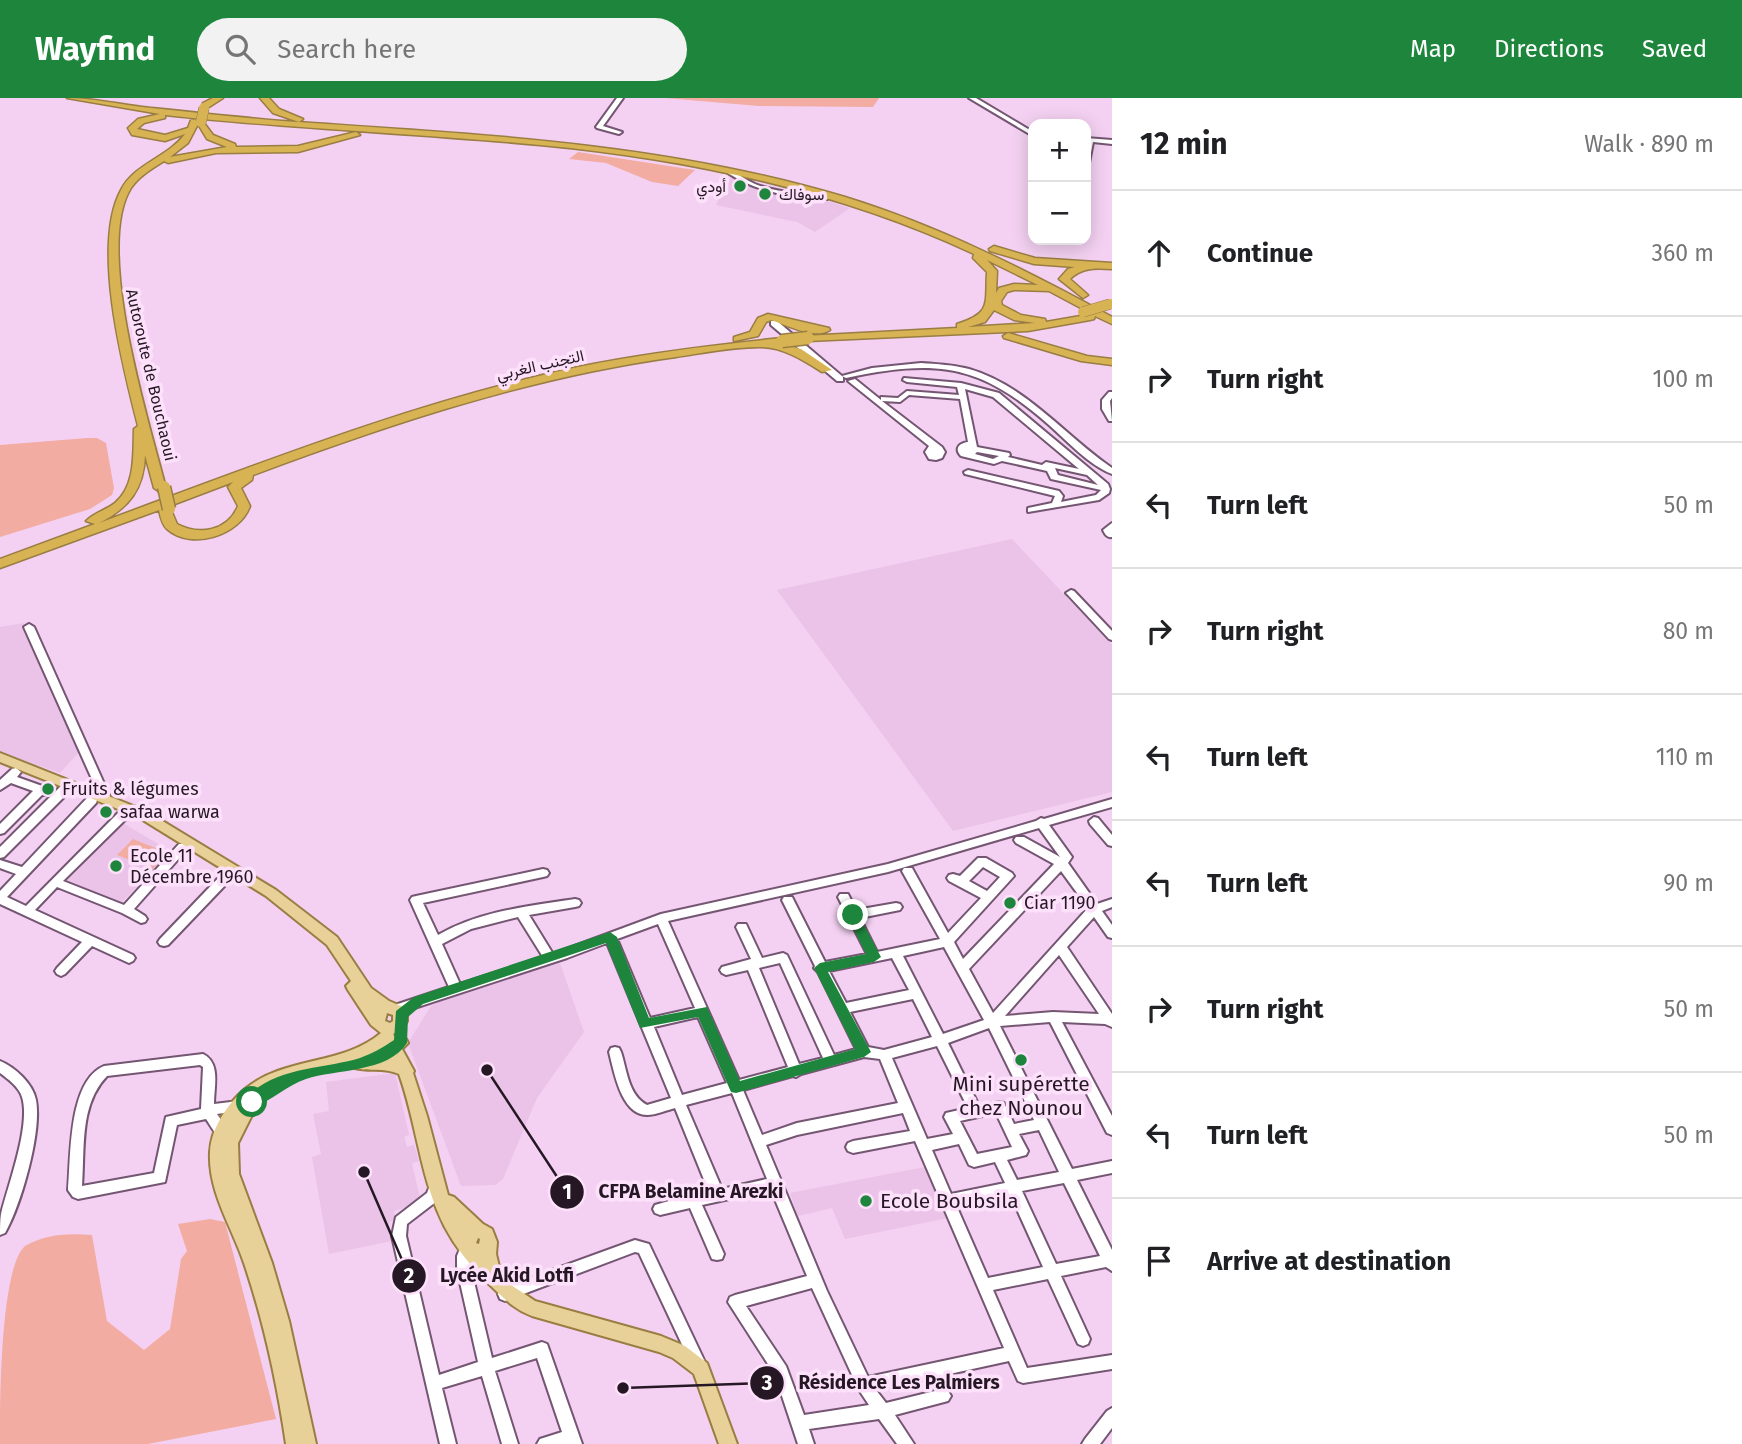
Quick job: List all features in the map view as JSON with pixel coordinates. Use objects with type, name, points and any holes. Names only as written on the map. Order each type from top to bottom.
[{"type":"highway","points":[[71,98],[192,119]]},
{"type":"highway","points":[[96,98],[192,119]]},
{"type":"highway","points":[[219,98],[206,103],[192,119],[176,136],[155,139],[143,137],[132,128],[150,118],[192,119],[417,133],[608,150],[730,172],[827,197],[947,239],[1071,298]]},
{"type":"highway","points":[[206,103],[258,109],[263,103],[257,98]]},
{"type":"highway","points":[[264,98],[282,114],[336,125]]},
{"type":"highway","points":[[149,99],[192,119],[210,137],[229,145],[269,149],[300,141],[302,135],[299,131],[274,124]]},
{"type":"highway","points":[[82,100],[120,117],[130,136],[154,148],[156,154],[153,164]]},
{"type":"highway","points":[[192,119],[206,103]]},
{"type":"highway","points":[[206,103],[336,125],[521,137],[639,151],[773,177],[908,217],[1022,258],[1112,267]]},
{"type":"highway","name":"Autoroute de Bouchaoui","points":[[162,487],[138,396],[114,287],[114,244],[118,204],[124,191],[134,176],[185,141],[192,119]]},
{"type":"highway","points":[[153,164],[199,152],[279,150],[362,135],[417,133]]},
{"type":"highway","name":"Autoroute de Bouchaoui","points":[[153,164],[132,188],[125,206],[120,277],[124,305],[150,406],[162,487]]},
{"type":"highway","points":[[908,217],[1009,259],[1103,311]]},
{"type":"highway","points":[[918,330],[971,324],[981,320],[989,312],[992,271],[979,257],[947,239]]},
{"type":"highway","points":[[1112,267],[1078,268],[1064,279],[1112,321]]},
{"type":"highway","points":[[1046,321],[1006,313],[996,306],[997,295],[1014,287],[1048,290],[1103,311]]},
{"type":"highway","name":"التجنب الغربي","points":[[24,552],[47,540],[382,421],[468,393],[562,369],[711,345],[806,336],[988,327],[1103,311]]},
{"type":"highway","name":"التجنب الغربي","points":[[918,330],[1028,328],[1074,321],[1103,311]]},
{"type":"highway","points":[[711,345],[751,335],[758,330],[762,320],[774,320],[816,330],[869,332]]},
{"type":"highway","points":[[1074,321],[1057,334],[1065,347],[1082,356],[1112,360]]},
{"type":"highway","points":[[918,330],[1020,337],[1084,359],[1112,360]]},
{"type":"highway","points":[[741,345],[793,350],[824,364],[824,349],[833,341],[869,332]]},
{"type":"highway","name":"التجنب الغربي","points":[[24,552],[164,508],[296,457],[428,411],[547,377],[660,356],[780,339]]},
{"type":"highway","points":[[47,540],[107,514],[132,494],[138,481],[139,468],[138,396]]},
{"type":"highway","points":[[162,487],[164,508],[171,526],[182,532],[197,534],[221,530],[233,523],[243,511],[235,490],[236,484],[296,457]]},
{"type":"highway","points":[[214,493],[234,499],[239,508],[230,523],[203,532],[178,527],[164,508],[214,493]]},
{"type":"highway","points":[[0,555],[24,552]]},
{"type":"highway","points":[[0,565],[24,552]]},
{"type":"main road","points":[[0,757],[98,799],[142,814],[195,845],[307,920],[338,948],[366,992],[396,1013]]},
{"type":"main road","points":[[0,765],[8,779],[60,793],[98,799],[229,874],[296,919],[326,944],[393,1043]]},
{"type":"main road","points":[[396,1013],[380,1011],[393,1043],[446,1211],[468,1247],[502,1289],[532,1308],[661,1343],[701,1369],[728,1444]]},
{"type":"main road","points":[[307,1444],[293,1369],[272,1289],[231,1174],[230,1143],[243,1114],[263,1093],[307,1073],[362,1063],[393,1064],[396,1013]]},
{"type":"main road","points":[[362,1063],[393,1043]]},
{"type":"main road","points":[[295,1444],[281,1374],[252,1263],[220,1178],[218,1149],[223,1133],[239,1106],[271,1079],[306,1066],[359,1056],[393,1043]]},
{"type":"main road","points":[[437,1184],[454,1210],[484,1237],[502,1289]]},
{"type":"main road","points":[[468,1247],[468,1236],[484,1237]]},
{"type":"street","points":[[619,132],[599,127],[620,98]]},
{"type":"street","points":[[972,98],[1028,131]]},
{"type":"street","points":[[1091,140],[1112,142]]},
{"type":"street","points":[[774,320],[824,364],[847,379],[937,451],[967,449],[1092,474]]},
{"type":"street","points":[[847,379],[912,364],[966,369],[1027,402],[1112,472]]},
{"type":"street","points":[[847,379],[909,368],[946,369],[971,375],[1014,399],[1075,453],[1112,479]]},
{"type":"street","points":[[907,380],[958,384],[996,395],[1092,474],[1106,489]]},
{"type":"street","points":[[958,384],[967,449]]},
{"type":"street","points":[[958,384],[967,449]]},
{"type":"street","points":[[884,399],[900,400],[907,393],[958,397]]},
{"type":"street","points":[[1112,394],[1106,400],[1106,409],[1112,419]]},
{"type":"street","points":[[967,449],[994,462],[1001,458],[1051,469],[1054,477],[1106,489]]},
{"type":"street","points":[[1086,453],[1112,462]]},
{"type":"street","points":[[968,472],[1056,493],[1059,496],[1056,505]]},
{"type":"street","points":[[1031,510],[1099,497],[1106,489]]},
{"type":"street","points":[[1111,534],[1107,530],[1112,526]]},
{"type":"street","points":[[1070,593],[1112,637]]},
{"type":"street","points":[[29,627],[98,799],[0,898],[129,958]]},
{"type":"street","points":[[8,779],[60,793]]},
{"type":"street","points":[[0,830],[41,790]]},
{"type":"street","points":[[0,854],[60,793]]},
{"type":"street","points":[[396,1013],[419,1000],[550,959],[662,918],[888,868],[1112,803]]},
{"type":"street","points":[[27,912],[124,814]]},
{"type":"street","points":[[1094,821],[1110,838]]},
{"type":"street","points":[[962,968],[1066,857],[1041,822]]},
{"type":"street","points":[[1020,840],[1062,863],[1112,934]]},
{"type":"street","points":[[126,910],[183,848]]},
{"type":"street","points":[[820,968],[947,942],[1008,876],[982,861],[957,880],[988,897]]},
{"type":"street","points":[[0,864],[23,872]]},
{"type":"street","points":[[908,871],[992,1022],[1111,1262],[1052,1270],[984,1285]]},
{"type":"street","points":[[456,989],[416,900],[542,873]]},
{"type":"street","points":[[164,942],[229,874]]},
{"type":"street","points":[[55,882],[126,910],[141,919]]},
{"type":"street","points":[[844,897],[874,957]]},
{"type":"street","points":[[788,900],[864,1052]]},
{"type":"street","points":[[435,943],[478,923],[575,903]]},
{"type":"street","points":[[992,1022],[1094,909],[1112,903]]},
{"type":"street","points":[[853,915],[896,907]]},
{"type":"street","points":[[522,913],[550,959]]},
{"type":"street","points":[[662,918],[815,1280],[864,1385],[906,1444]]},
{"type":"street","points":[[742,927],[796,1072]]},
{"type":"street","points":[[610,937],[718,1196]]},
{"type":"street","points":[[61,971],[90,941]]},
{"type":"street","points":[[1060,947],[1111,1021]]},
{"type":"street","points":[[896,953],[976,1112]]},
{"type":"street","points":[[726,970],[783,958],[831,1061]]},
{"type":"street","points":[[842,1009],[917,993]]},
{"type":"street","points":[[645,1024],[702,1011]]},
{"type":"street","points":[[615,1052],[636,1107],[647,1110],[864,1052],[884,1055],[942,1040],[992,1022],[1053,1017],[1111,1021]]},
{"type":"street","points":[[1053,1017],[1112,1129]]},
{"type":"street","points":[[884,1055],[1023,1376],[1112,1362]]},
{"type":"street","points":[[223,1133],[208,1112],[209,1066],[203,1059],[104,1071],[94,1080],[82,1109],[75,1189],[78,1193],[160,1178],[171,1121],[208,1112],[239,1106]]},
{"type":"street","points":[[0,1066],[22,1086],[31,1108],[10,1212],[0,1229]]},
{"type":"street","points":[[758,1142],[797,1129],[906,1107]]},
{"type":"street","points":[[999,1108],[1010,1130],[1021,1151],[974,1161],[951,1117],[999,1108]]},
{"type":"street","points":[[1010,1130],[1043,1124]]},
{"type":"street","points":[[853,1147],[962,1138]]},
{"type":"street","points":[[999,1156],[1083,1339]]},
{"type":"street","points":[[946,1201],[1112,1167]]},
{"type":"street","points":[[437,1184],[432,1197],[401,1221],[399,1236],[448,1444]]},
{"type":"street","points":[[660,1209],[775,1184]]},
{"type":"street","points":[[693,1200],[717,1254]]},
{"type":"street","points":[[502,1289],[635,1246],[644,1248],[701,1369]]},
{"type":"street","points":[[468,1247],[464,1255],[464,1269],[487,1368],[510,1444]]},
{"type":"street","points":[[806,1444],[781,1371],[736,1302],[815,1280]]},
{"type":"street","points":[[433,1384],[542,1349],[573,1441],[545,1444]]},
{"type":"street","points":[[864,1385],[1014,1353]]},
{"type":"street","points":[[801,1423],[882,1411],[943,1396]]},
{"type":"street","points":[[1090,1444],[1112,1416]]},
{"type":"shaded area","points":[[665,98],[879,98],[873,107],[759,106]]},
{"type":"shaded area","points":[[578,152],[695,170],[678,186],[652,182],[606,163],[569,159]]},
{"type":"shaded area","points":[[733,177],[850,208],[815,232],[797,222],[716,205],[720,196],[711,192]]},
{"type":"shaded area","points":[[97,438],[106,443],[114,488],[112,495],[90,509],[0,537],[0,445]]},
{"type":"shaded area","points":[[1012,539],[1112,645],[1112,792],[953,831],[777,590]]},
{"type":"shaded area","points":[[23,623],[79,752],[60,773],[0,752],[0,627]]},
{"type":"shaded area","name":"Ecole 11 Décembre 1960","points":[[121,822],[172,852],[121,903],[59,880]]},
{"type":"shaded area","points":[[133,839],[168,853],[153,869],[117,855]]},
{"type":"shaded area","points":[[560,963],[584,1032],[537,1098],[503,1179],[495,1185],[461,1186],[408,1043],[431,1006],[453,995]]},
{"type":"shaded area","points":[[395,1073],[409,1135],[404,1137],[407,1147],[414,1145],[419,1161],[412,1163],[421,1203],[394,1211],[395,1220],[389,1222],[392,1241],[329,1254],[312,1157],[321,1154],[313,1114],[329,1111],[326,1082]]},
{"type":"shaded area","name":"Ecole Boubsila","points":[[925,1167],[948,1218],[845,1239],[832,1208],[798,1216],[790,1193]]},
{"type":"shaded area","points":[[210,1219],[225,1222],[276,1419],[148,1444],[0,1444],[1,1370],[6,1308],[17,1259],[25,1246],[58,1235],[92,1235],[107,1321],[144,1350],[170,1329],[181,1259],[187,1251],[178,1224]]},
{"type":"place","name":"أودي","points":[[740,186]]},
{"type":"place","name":"سوفاك","points":[[765,194]]},
{"type":"place","name":"Fruits & légumes","points":[[48,789]]},
{"type":"place","name":"safaa warwa","points":[[106,812]]},
{"type":"place","name":"Ecole 11 Décembre 1960","points":[[116,866]]},
{"type":"place","name":"Ciar 1190","points":[[1010,903]]},
{"type":"place","name":"Mini supérette chez Nounou","points":[[1021,1060]]},
{"type":"place","name":"CFPA Belamine Arezki","points":[[487,1070]]},
{"type":"place","name":"Lycée Akid Lotfi","points":[[364,1172]]},
{"type":"place","name":"Ecole Boubsila","points":[[866,1201]]},
{"type":"place","name":"Résidence Les Palmiers","points":[[623,1388]]},
{"type":"route","points":[[252,1102],[276,1086],[307,1073],[341,1069],[383,1054],[401,1043],[401,1014],[419,1000],[563,955],[610,937],[645,1024],[702,1011],[736,1088],[864,1052],[820,968],[874,957],[853,915]]}]
